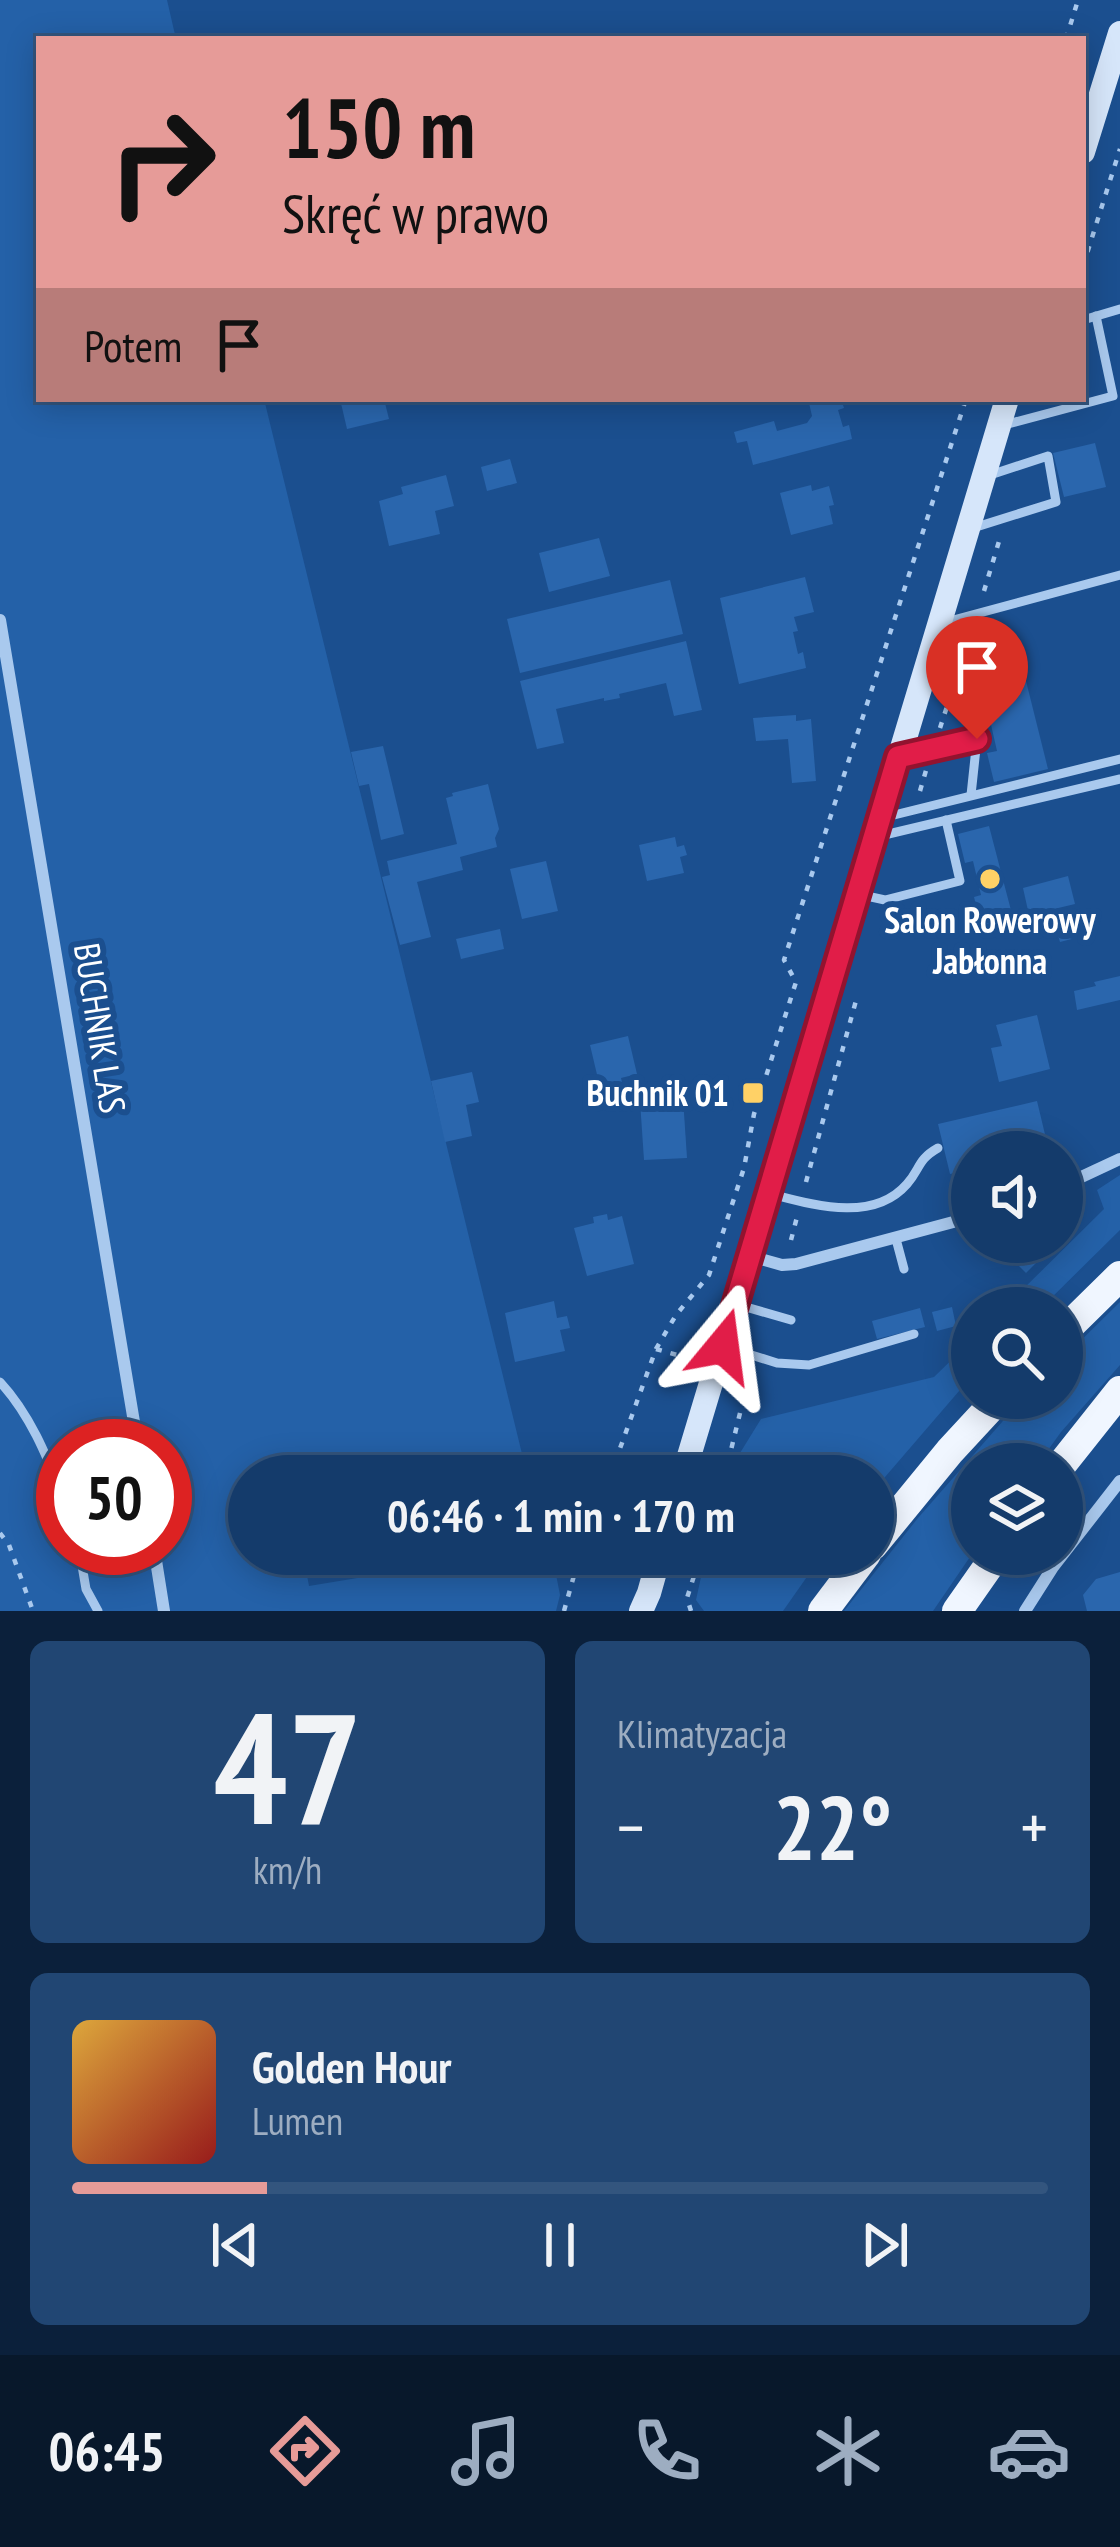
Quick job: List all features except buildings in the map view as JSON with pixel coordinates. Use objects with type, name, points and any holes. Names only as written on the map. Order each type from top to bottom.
[{"type":"main road","points":[[1086,142],[1120,33]]},
{"type":"main road","points":[[689,1455],[1006,402]]},
{"type":"main road","points":[[1083,1312],[1120,1276]]},
{"type":"main road","points":[[1079,1443],[1120,1391]]},
{"type":"main road","points":[[894,1519],[980,1419]]},
{"type":"main road","points":[[646,1605],[655,1575]]},
{"type":"main road","points":[[823,1611],[850,1575]]},
{"type":"main road","points":[[957,1611],[982,1575]]},
{"type":"street","name":"BUCHNIK LAS","points":[[0,620],[133,1419]]},
{"type":"street","points":[[1083,1176],[1120,1159]]},
{"type":"street","points":[[750,1256],[796,1264],[951,1223]]},
{"type":"street","points":[[1024,1611],[1120,1481]]},
{"type":"street","points":[[158,1575],[164,1611]]},
{"type":"lane","points":[[1086,319],[1120,310]]},
{"type":"lane","points":[[999,427],[1113,396],[1096,316]]},
{"type":"lane","points":[[968,530],[1056,502],[1048,456],[983,478]]},
{"type":"lane","points":[[940,624],[1120,575]]},
{"type":"lane","points":[[971,795],[983,682]]},
{"type":"lane","points":[[898,757],[977,739]]},
{"type":"lane","points":[[878,828],[971,795],[1120,759]]},
{"type":"lane","points":[[878,828],[946,820],[1120,779]]},
{"type":"lane","points":[[857,894],[885,901],[960,881],[946,820]]},
{"type":"lane","points":[[768,1193],[833,1209],[879,1202],[894,1196],[923,1157],[938,1148]]},
{"type":"lane","points":[[896,1239],[904,1269]]},
{"type":"lane","points":[[735,1304],[791,1320]]},
{"type":"lane","points":[[723,1346],[777,1363],[809,1365],[914,1334]]},
{"type":"lane","points":[[0,1382],[36,1437]]},
{"type":"lane","points":[[84,1575],[98,1611]]},
{"type":"path","points":[[1067,36],[1078,0]]},
{"type":"path","points":[[1086,257],[1120,149]]},
{"type":"path","points":[[618,1455],[656,1349],[709,1275],[730,1213],[754,1114],[796,982],[784,960],[965,402]]},
{"type":"path","points":[[656,1349],[688,1358]]},
{"type":"path","points":[[729,1455],[749,1378]]},
{"type":"path","points":[[731,1450],[732,1455]]},
{"type":"path","points":[[0,1533],[9,1545],[33,1611]]},
{"type":"path","points":[[564,1611],[574,1575]]},
{"type":"path","points":[[691,1611],[687,1598],[694,1575]]},
{"type":"shaded area","points":[[0,0],[167,0],[175,36],[36,36],[36,402],[265,402],[522,1455],[228,1455],[228,1575],[307,1575],[309,1586],[376,1575],[556,1575],[560,1595],[556,1611],[0,1611]]},
{"type":"shaded area","points":[[1120,1175],[1120,1230],[1062,1287],[1025,1287],[1049,1263],[1083,1263],[1083,1230],[1104,1209],[1097,1190]]},
{"type":"shaded area","points":[[1120,1302],[1120,1365],[1083,1407],[1083,1338]]},
{"type":"shaded area","points":[[951,1360],[951,1400],[894,1467],[894,1455],[740,1455],[761,1419],[934,1377]]},
{"type":"shaded area","points":[[1005,1419],[1072,1419],[1053,1443],[984,1443]]},
{"type":"shaded area","points":[[951,1480],[951,1575],[958,1575],[933,1611],[844,1611],[873,1575],[894,1575],[894,1548]]},
{"type":"shaded area","points":[[701,1575],[808,1575],[783,1611],[704,1611],[696,1600]]},
{"type":"place","name":"Salon Rowerowy Jabłonna","points":[[990,879]]},
{"type":"place","name":"Buchnik 01","points":[[753,1093]]},
{"type":"route","points":[[723,1346],[898,757],[977,739]]}]
